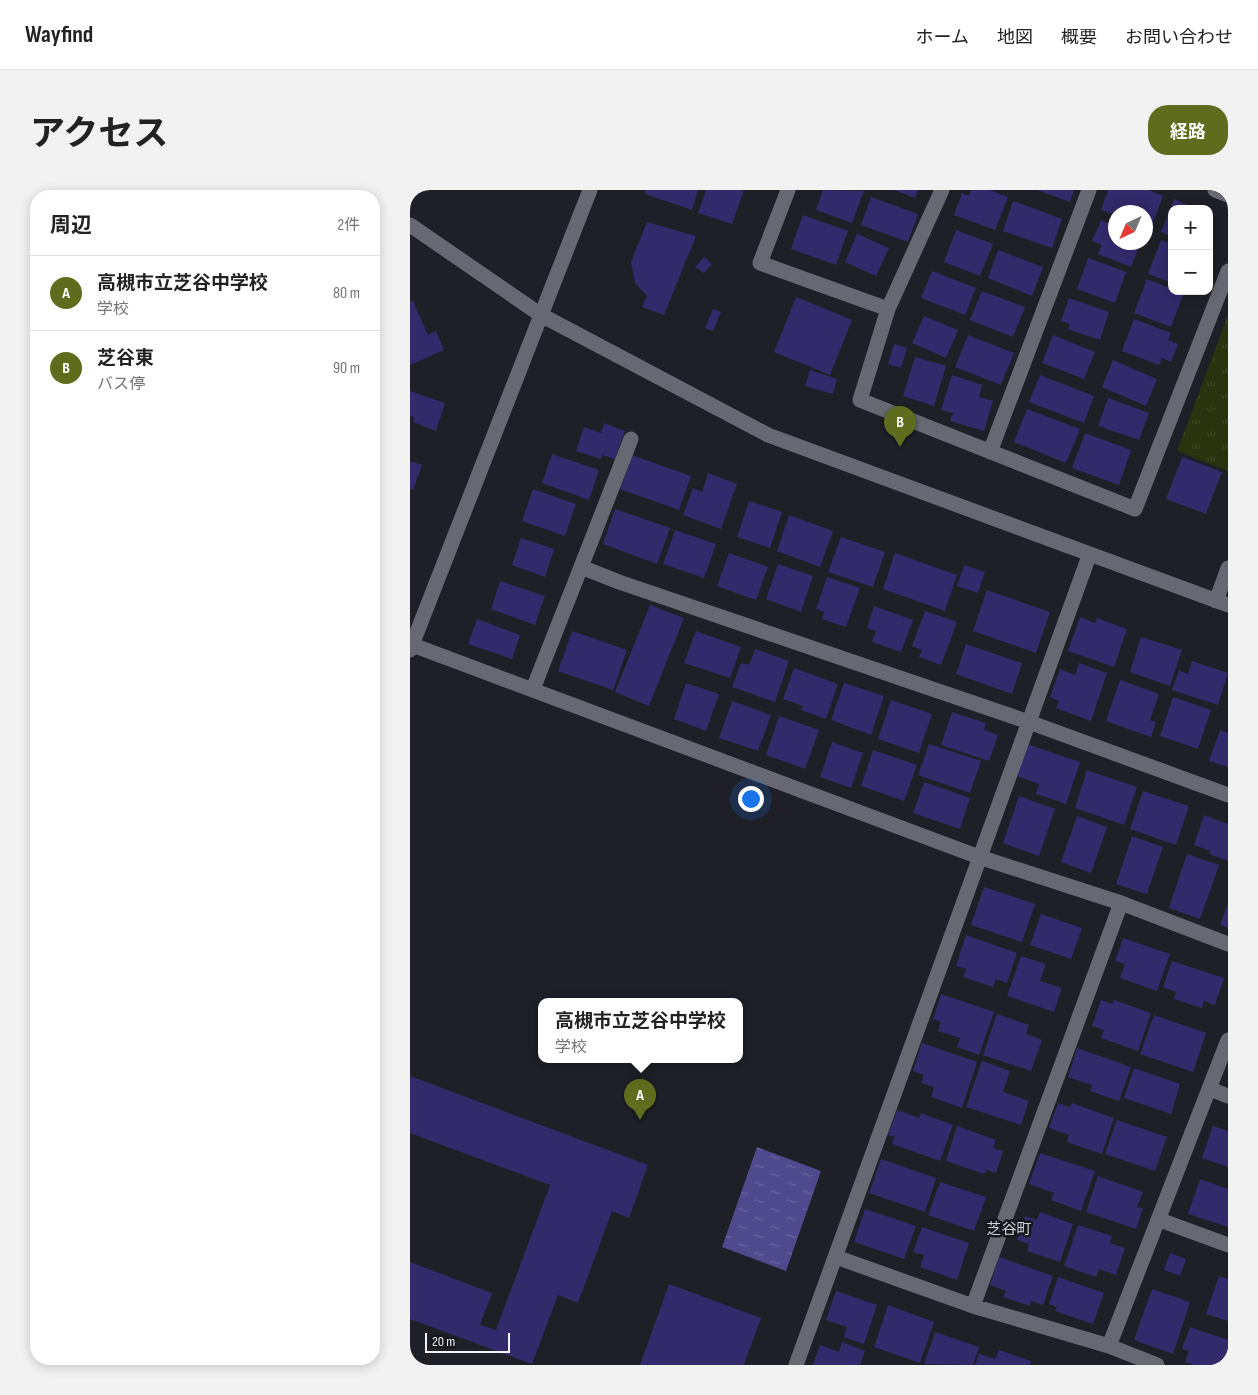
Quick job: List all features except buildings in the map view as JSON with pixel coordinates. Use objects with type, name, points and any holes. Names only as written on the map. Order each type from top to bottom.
[{"type":"street","points":[[590,190],[411,646],[533,689],[980,857],[1121,903],[1228,944]]},
{"type":"street","points":[[788,190],[760,263],[888,309]]},
{"type":"street","points":[[942,190],[888,309],[860,400],[1135,509],[1228,271]]},
{"type":"street","points":[[990,452],[1088,190]]},
{"type":"street","points":[[1215,190],[1228,195]]},
{"type":"street","points":[[410,225],[541,315],[768,435],[1089,556],[1222,603],[1228,568]]},
{"type":"street","points":[[533,689],[631,439]]},
{"type":"street","points":[[796,1365],[1089,556]]},
{"type":"street","points":[[581,568],[1029,722],[1228,794]]},
{"type":"street","points":[[973,1306],[1121,903]]},
{"type":"street","points":[[1109,1346],[1160,1220],[1228,1040]]},
{"type":"street","points":[[1210,1089],[1228,1096]]},
{"type":"street","points":[[1160,1220],[1228,1245]]},
{"type":"street","points":[[836,1257],[973,1306],[1109,1346],[1157,1365]]},
{"type":"green space","points":[[1228,315],[1228,471],[1177,451]]},
{"type":"water","points":[[757,1147],[821,1171],[786,1271],[722,1247]]},
{"type":"place","name":"芝谷東","points":[[900,447]]},
{"type":"place","name":"高槻市立芝谷中学校","points":[[640,1120]]},
{"type":"district","name":"芝谷町","points":[[1009,1229]]}]
